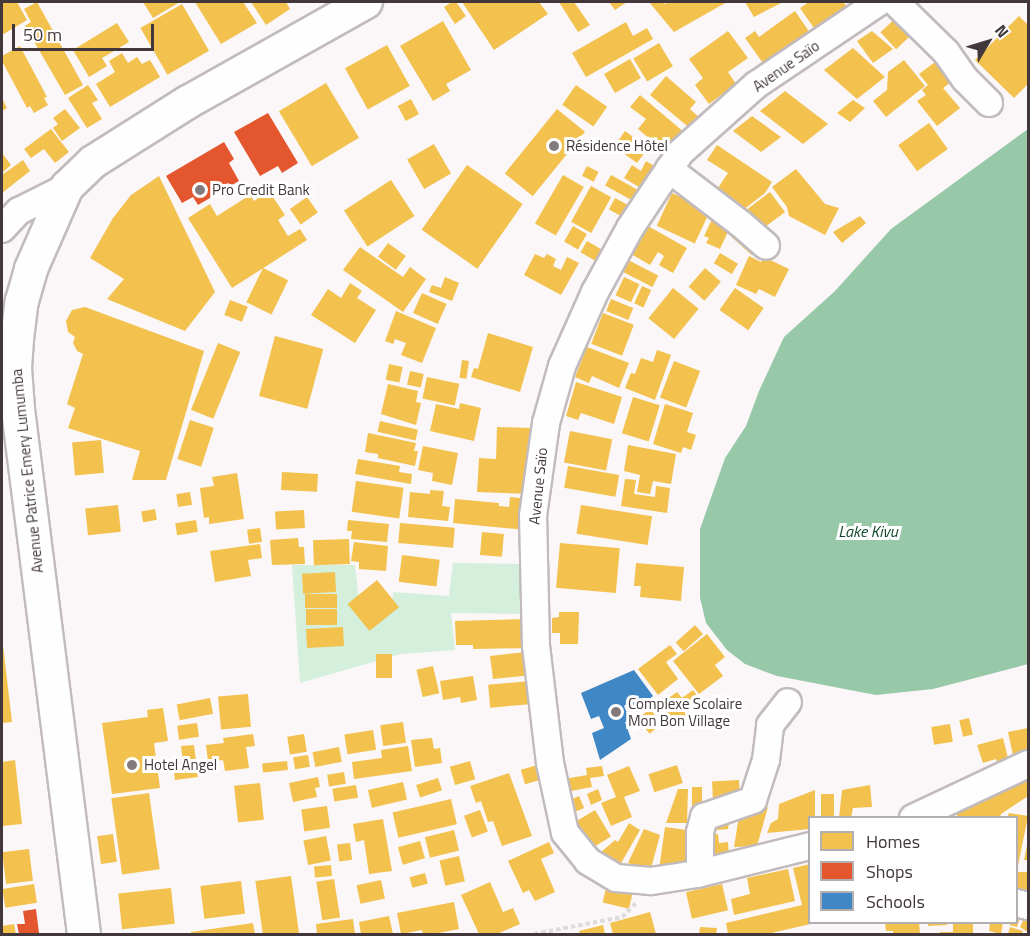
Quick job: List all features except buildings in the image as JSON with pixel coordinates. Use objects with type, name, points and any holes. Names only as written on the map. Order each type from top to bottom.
[{"type":"main road","name":"Avenue Patrice Emery Lumumba","points":[[84,934],[8,367],[21,301],[31,269],[67,188],[93,162],[129,138],[366,2]]},
{"type":"street","name":"Avenue Saïo","points":[[808,846],[700,873],[651,881],[616,878],[588,861],[565,833],[550,763],[536,646],[533,516],[546,423],[562,366],[595,292],[630,228],[669,169],[681,152],[756,85],[879,2]]},
{"type":"street","points":[[895,2],[946,52],[965,79],[989,103]]},
{"type":"street","points":[[669,169],[766,246]]},
{"type":"street","points":[[2,229],[19,211],[67,188]]},
{"type":"street","points":[[700,873],[700,832],[704,817],[753,800],[765,760],[770,725],[788,702]]},
{"type":"street","points":[[917,816],[1029,764]]},
{"type":"path","points":[[534,934],[622,917],[630,911],[651,881]]},
{"type":"shaded area","points":[[453,563],[528,564],[524,614],[451,613],[455,650],[401,654],[300,683],[292,565],[355,565],[361,618],[391,614],[393,592],[449,596]]},
{"type":"water","name":"Lake Kivu","points":[[1028,129],[1028,664],[933,689],[876,695],[777,676],[745,664],[727,650],[706,623],[700,598],[700,529],[725,458],[746,426],[784,337],[835,291],[891,229]]},
{"type":"place","name":"Résidence Hôtel","points":[[554,146]]},
{"type":"place","name":"Pro Credit Bank","points":[[200,190]]},
{"type":"place","name":"Complexe Scolaire Mon Bon Village","points":[[616,712]]},
{"type":"place","name":"Hotel Angel","points":[[132,765]]}]
